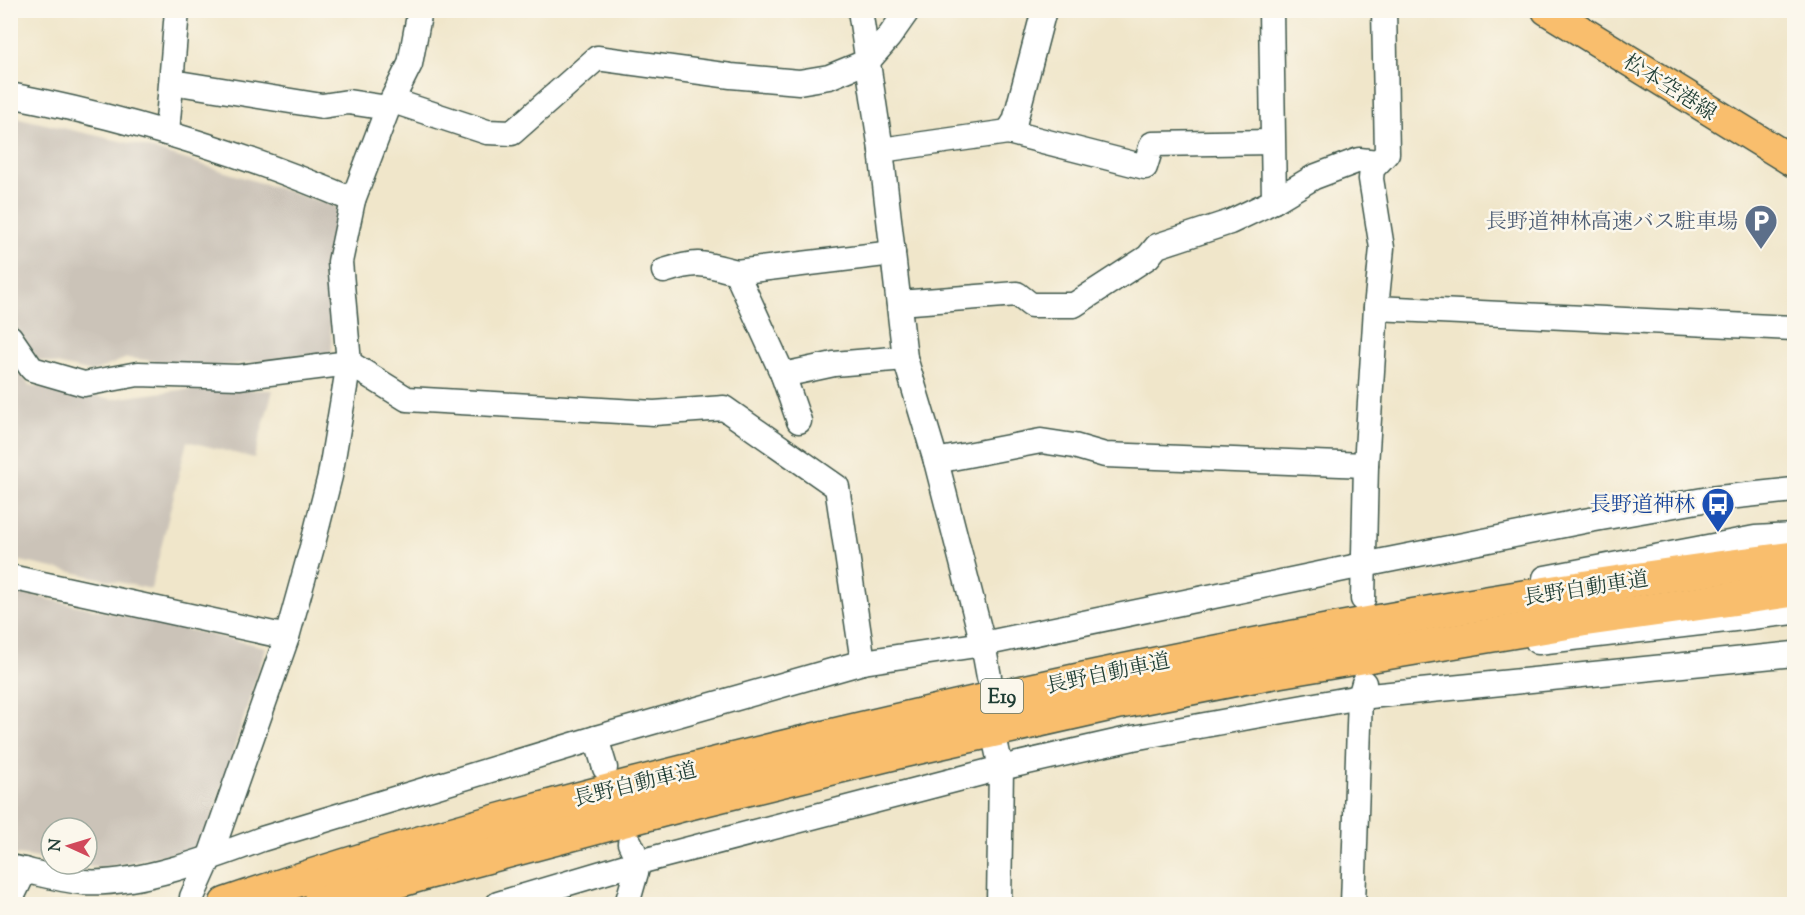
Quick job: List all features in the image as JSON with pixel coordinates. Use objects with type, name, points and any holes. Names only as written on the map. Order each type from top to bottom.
[{"type":"highway","name":"長野自動車道","points":[[226,904],[322,871],[410,845],[673,774],[895,720],[1114,671],[1315,632],[1578,588],[1794,558]]},
{"type":"highway","name":"長野自動車道","points":[[319,904],[693,802],[1097,707],[1278,671],[1582,620],[1794,590]]},
{"type":"main road","name":"松本空港線","points":[[1547,10],[1794,162]]},
{"type":"street","points":[[167,132],[177,10]]},
{"type":"street","points":[[192,897],[209,859],[287,637],[312,548],[330,476],[349,363],[340,262],[353,200],[391,104],[410,64],[420,10]]},
{"type":"street","points":[[860,10],[881,150],[905,358],[936,461],[983,644],[989,677]]},
{"type":"street","points":[[172,82],[272,96],[322,106],[348,102],[391,104],[487,132],[512,133],[597,58],[731,76],[799,82],[829,77],[868,62],[908,10]]},
{"type":"street","points":[[1008,132],[1016,121],[1044,10]]},
{"type":"street","points":[[1271,10],[1274,201]]},
{"type":"street","points":[[1363,599],[1366,465],[1382,248],[1371,179],[1372,169],[1387,153],[1384,10]]},
{"type":"street","points":[[10,95],[167,132],[353,200]]},
{"type":"street","points":[[881,150],[1008,132],[1145,167],[1152,144],[1272,142]]},
{"type":"street","points":[[899,303],[1017,294],[1031,305],[1074,305],[1148,257],[1157,246],[1230,222],[1274,201],[1314,177],[1359,160],[1378,162]]},
{"type":"street","points":[[664,271],[700,262],[736,272],[893,253]]},
{"type":"street","points":[[736,272],[783,375],[799,421]]},
{"type":"street","points":[[1376,308],[1794,328]]},
{"type":"street","points":[[10,337],[32,369],[84,384],[138,374],[239,377],[349,363],[407,399],[654,413],[724,408],[837,488],[862,662]]},
{"type":"street","points":[[783,375],[834,364],[905,358]]},
{"type":"street","points":[[936,461],[1041,441],[1074,446],[1105,455],[1366,465]]},
{"type":"street","points":[[10,902],[18,869],[83,882],[126,879],[209,859],[262,839],[596,738],[862,662],[983,644],[1584,521],[1709,499],[1794,490]]},
{"type":"street","points":[[1315,632],[1393,608],[1755,538],[1794,536]]},
{"type":"street","points":[[10,577],[287,637]]},
{"type":"street","points":[[1278,671],[1349,668],[1498,647],[1794,612]]},
{"type":"street","points":[[498,904],[634,853],[999,757],[1133,738],[1362,690],[1794,654]]},
{"type":"street","points":[[1353,904],[1362,690]]},
{"type":"street","points":[[596,738],[605,768]]},
{"type":"street","points":[[999,757],[999,904]]},
{"type":"street","points":[[627,904],[634,853]]},
{"type":"shaded area","points":[[10,116],[142,146],[338,207],[327,267],[332,352],[214,367],[127,358],[92,372],[38,360],[11,320]]},
{"type":"shaded area","points":[[10,361],[29,385],[112,399],[180,390],[273,390],[254,458],[187,441],[151,589],[11,559]]},
{"type":"shaded area","points":[[11,591],[266,647],[203,847],[99,868],[99,816],[39,816],[39,858],[11,854]]},
{"type":"place","name":"長野道神林高速バス駐車場","points":[[1761,250]]},
{"type":"place","name":"長野道神林","points":[[1718,533]]}]
